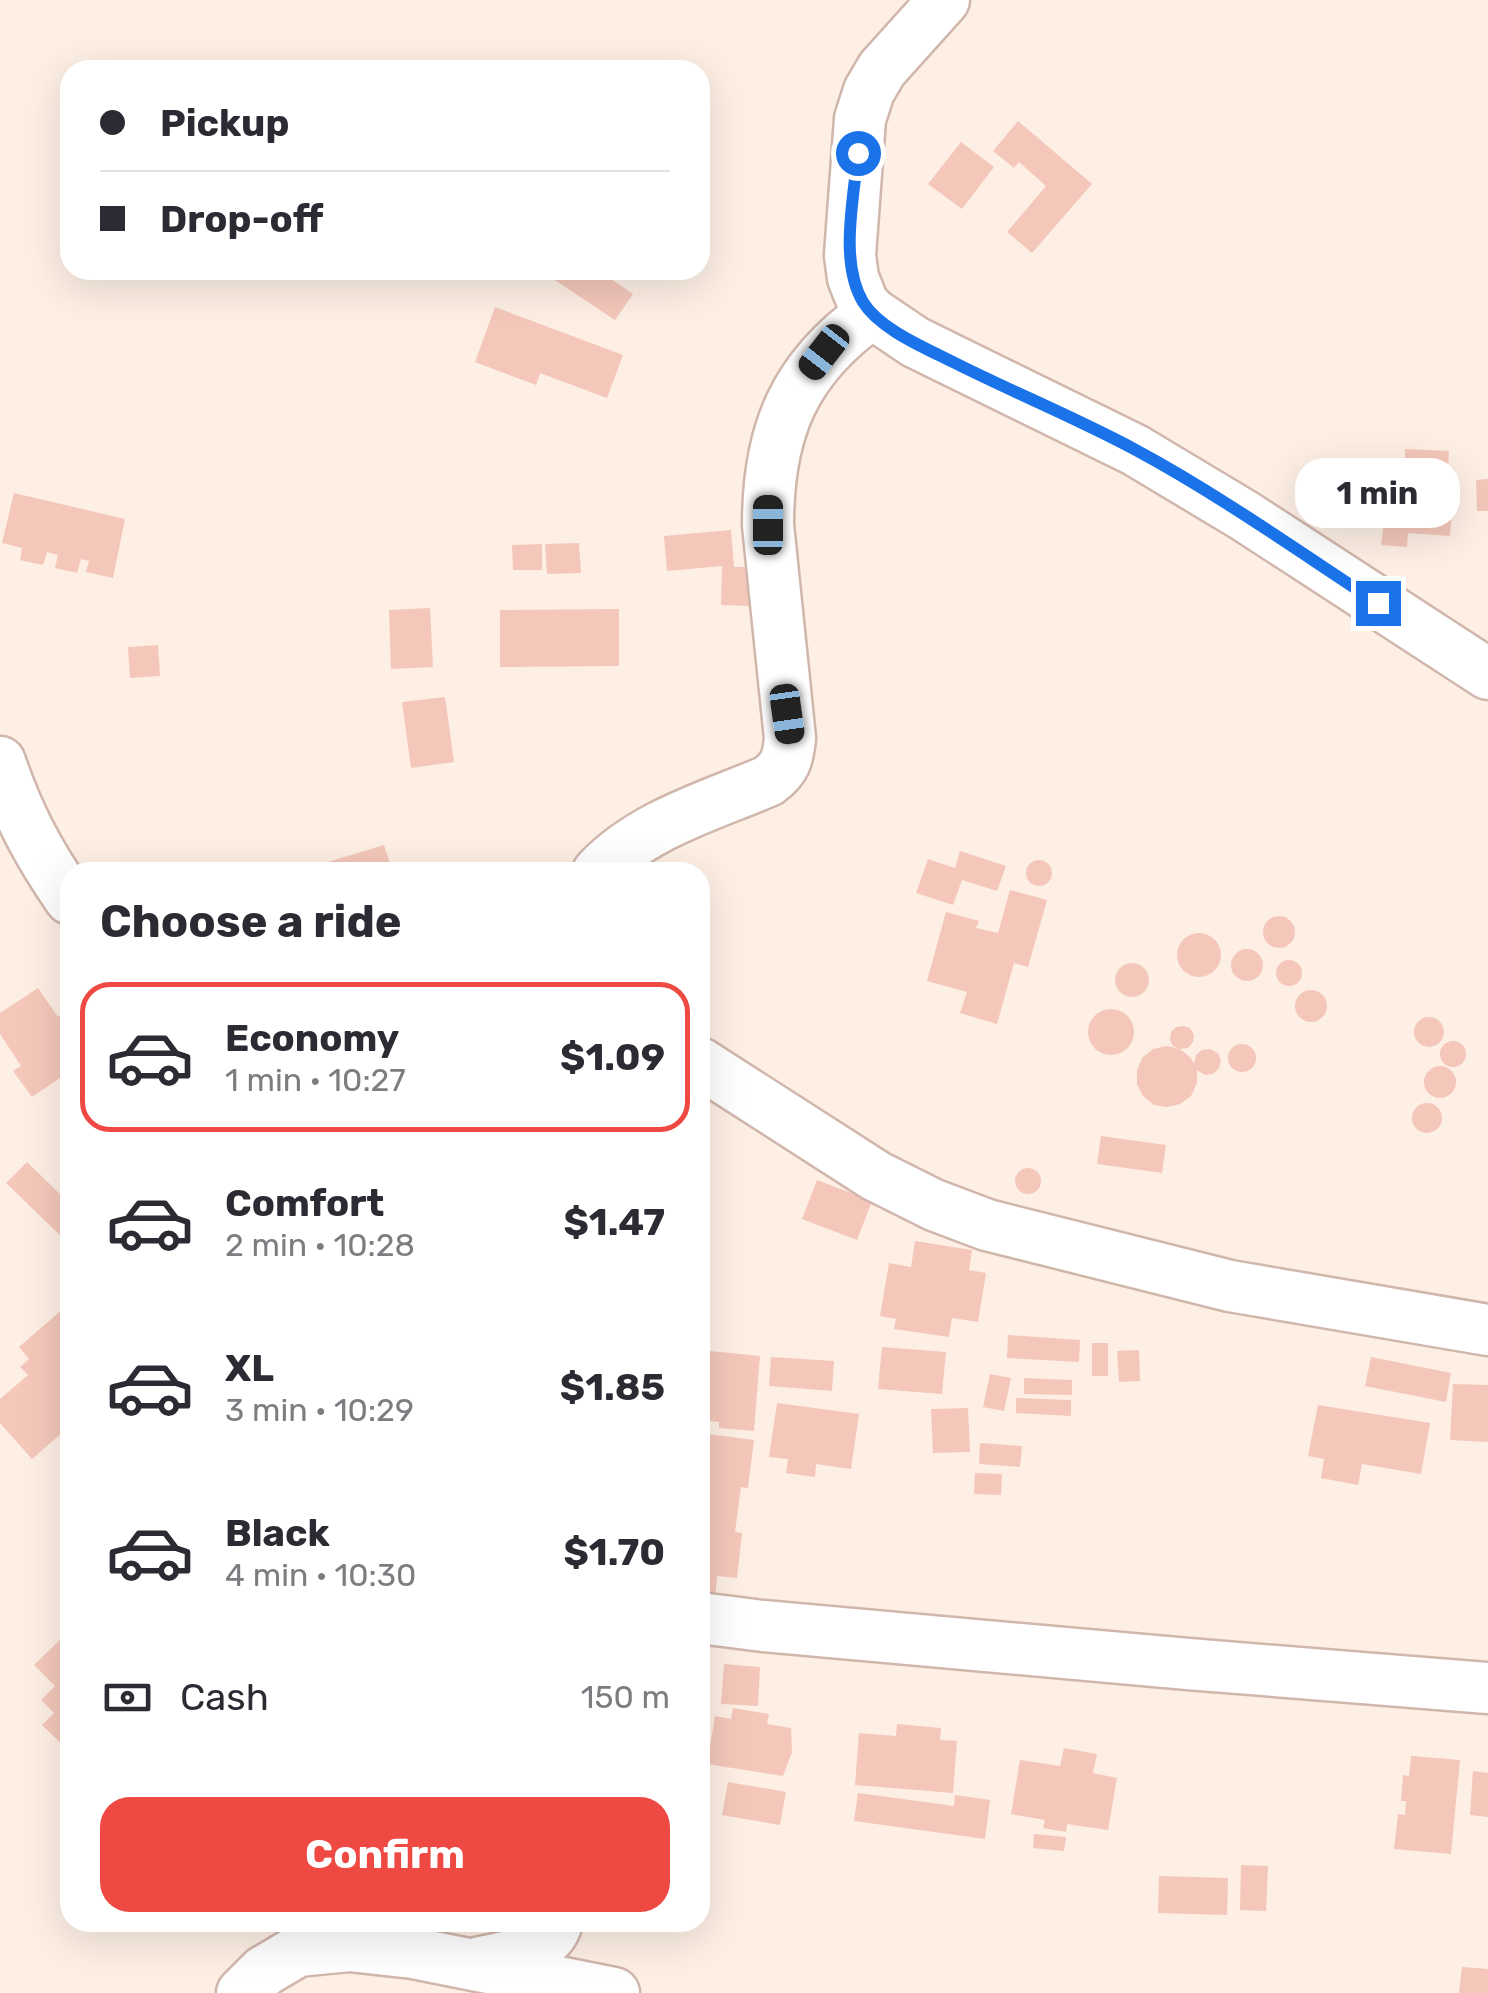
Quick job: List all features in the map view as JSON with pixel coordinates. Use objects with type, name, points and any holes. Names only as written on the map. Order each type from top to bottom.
[{"type":"street","points":[[944,0],[882,68],[860,118],[850,255],[852,278],[863,302],[872,313],[915,342],[1135,450],[1488,674]]},
{"type":"street","points":[[607,862],[646,834],[768,782],[782,771],[789,756],[790,738],[768,525],[772,462],[792,398],[808,372],[836,341],[872,313]]},
{"type":"street","points":[[0,762],[42,859],[60,884]]},
{"type":"street","points":[[710,1069],[876,1176],[987,1225],[1230,1286],[1488,1330]]},
{"type":"street","points":[[710,1619],[1488,1688]]},
{"type":"street","points":[[470,1964],[517,1954],[540,1945],[555,1932]]},
{"type":"street","points":[[242,1993],[264,1971],[298,1951],[348,1946],[414,1953],[614,1993]]},
{"type":"building","points":[[1018,121],[1092,184],[1032,253],[1007,232],[1046,186],[1019,162],[1014,168],[993,151]]},
{"type":"building","points":[[961,142],[994,167],[962,209],[928,184]]},
{"type":"building","points":[[555,280],[613,280],[633,294],[615,320]]},
{"type":"building","points":[[495,307],[623,355],[607,398],[540,373],[536,385],[475,362]]},
{"type":"building","points":[[1405,449],[1449,451],[1448,468],[1405,466]]},
{"type":"building","points":[[1488,479],[1488,511],[1477,511],[1476,480]]},
{"type":"building","points":[[14,493],[125,519],[113,578],[86,572],[89,561],[81,559],[77,573],[55,568],[58,555],[47,552],[43,565],[20,560],[22,548],[2,543]]},
{"type":"building","points":[[1394,496],[1453,501],[1450,536],[1408,533],[1407,547],[1381,545],[1384,522],[1392,523]]},
{"type":"building","points":[[731,530],[734,567],[752,567],[751,606],[721,605],[722,566],[667,571],[664,536]]},
{"type":"building","points":[[579,543],[581,573],[547,574],[545,544]]},
{"type":"building","points":[[542,544],[542,570],[513,570],[512,545]]},
{"type":"building","points":[[430,608],[433,667],[391,669],[389,610]]},
{"type":"building","points":[[619,609],[619,666],[500,667],[500,610]]},
{"type":"building","points":[[158,645],[160,676],[130,678],[128,647]]},
{"type":"building","points":[[445,697],[454,762],[411,768],[402,702]]},
{"type":"building","points":[[384,845],[390,862],[328,862]]},
{"type":"building","points":[[960,851],[1006,866],[997,891],[962,880],[953,905],[916,893],[928,859],[955,868]]},
{"type":"building","points":[[1039,860],[1048,864],[1052,873],[1048,882],[1039,886],[1030,882],[1026,873],[1030,864]]},
{"type":"building","points":[[1010,890],[1047,900],[1028,967],[1014,963],[997,1024],[960,1013],[967,992],[927,981],[946,912],[979,921],[976,928],[998,933]]},
{"type":"building","points":[[1279,916],[1290,921],[1295,932],[1290,943],[1279,948],[1268,943],[1263,932],[1268,921]]},
{"type":"building","points":[[1199,933],[1215,939],[1221,955],[1215,971],[1199,977],[1183,971],[1177,955],[1183,939]]},
{"type":"building","points":[[1247,949],[1258,954],[1263,965],[1258,976],[1247,981],[1236,976],[1231,965],[1236,954]]},
{"type":"building","points":[[1289,960],[1299,963],[1299,983],[1289,986],[1279,983],[1276,973],[1279,963]]},
{"type":"building","points":[[1132,963],[1144,968],[1149,980],[1144,992],[1132,997],[1120,992],[1115,980],[1120,968]]},
{"type":"building","points":[[38,988],[60,1016],[60,1078],[32,1097],[13,1071],[21,1066],[0,1034],[0,1013]]},
{"type":"building","points":[[1311,990],[1322,995],[1327,1006],[1322,1017],[1311,1022],[1300,1017],[1295,1006],[1300,995]]},
{"type":"building","points":[[1111,1009],[1127,1016],[1134,1032],[1127,1048],[1111,1055],[1095,1048],[1088,1032],[1095,1016]]},
{"type":"building","points":[[1429,1017],[1440,1021],[1444,1032],[1440,1043],[1429,1047],[1418,1043],[1414,1032],[1418,1021]]},
{"type":"building","points":[[1184,1026],[1194,1035],[1193,1042],[1180,1049],[1173,1046],[1171,1032]]},
{"type":"building","points":[[1453,1041],[1462,1045],[1466,1054],[1462,1063],[1453,1067],[1444,1063],[1440,1054],[1444,1045]]},
{"type":"building","points":[[1242,1044],[1252,1048],[1256,1058],[1252,1068],[1242,1072],[1232,1068],[1228,1058],[1232,1048]]},
{"type":"building","points":[[1153,1049],[1180,1049],[1194,1064],[1196,1055],[1210,1049],[1218,1053],[1219,1068],[1205,1075],[1197,1070],[1191,1096],[1180,1104],[1154,1105],[1137,1084],[1142,1058]]},
{"type":"building","points":[[1440,1066],[1452,1070],[1456,1082],[1452,1094],[1440,1098],[1428,1094],[1424,1082],[1428,1070]]},
{"type":"building","points":[[1427,1103],[1441,1112],[1442,1118],[1433,1132],[1427,1133],[1413,1124],[1412,1118],[1421,1104]]},
{"type":"building","points":[[1101,1136],[1166,1145],[1162,1173],[1097,1164]]},
{"type":"building","points":[[27,1162],[60,1194],[60,1235],[6,1183]]},
{"type":"building","points":[[1028,1168],[1037,1172],[1041,1181],[1037,1190],[1028,1194],[1019,1190],[1015,1181],[1019,1172]]},
{"type":"building","points":[[817,1180],[872,1201],[857,1240],[802,1219]]},
{"type":"building","points":[[915,1241],[972,1250],[969,1270],[986,1273],[978,1322],[952,1318],[949,1337],[894,1329],[896,1319],[880,1316],[889,1263],[911,1267]]},
{"type":"building","points":[[60,1311],[60,1435],[32,1459],[0,1423],[0,1399],[28,1375],[20,1367],[29,1359],[19,1347]]},
{"type":"building","points":[[1008,1335],[1080,1340],[1079,1362],[1007,1358]]},
{"type":"building","points":[[1092,1343],[1108,1343],[1108,1376],[1092,1376]]},
{"type":"building","points":[[882,1347],[946,1352],[942,1394],[878,1389]]},
{"type":"building","points":[[1139,1350],[1140,1381],[1119,1382],[1117,1351]]},
{"type":"building","points":[[710,1351],[760,1356],[754,1431],[719,1428],[719,1422],[710,1421]]},
{"type":"building","points":[[771,1357],[834,1361],[832,1391],[769,1386]]},
{"type":"building","points":[[1371,1357],[1451,1373],[1446,1402],[1365,1386]]},
{"type":"building","points":[[990,1374],[1011,1378],[1004,1411],[983,1407]]},
{"type":"building","points":[[1024,1378],[1072,1380],[1072,1395],[1024,1394]]},
{"type":"building","points":[[1453,1384],[1488,1385],[1488,1442],[1450,1440]]},
{"type":"building","points":[[1016,1398],[1071,1400],[1071,1416],[1016,1413]]},
{"type":"building","points":[[777,1403],[859,1414],[851,1469],[816,1464],[815,1477],[786,1473],[788,1459],[769,1457]]},
{"type":"building","points":[[1318,1405],[1430,1423],[1421,1474],[1362,1464],[1358,1485],[1321,1478],[1324,1459],[1308,1456]]},
{"type":"building","points":[[968,1408],[970,1452],[933,1453],[931,1409]]},
{"type":"building","points":[[710,1434],[754,1440],[748,1488],[741,1487],[735,1532],[742,1533],[737,1578],[717,1576],[715,1600],[710,1599]]},
{"type":"building","points":[[980,1443],[1022,1446],[1020,1467],[979,1464]]},
{"type":"building","points":[[975,1473],[1002,1474],[1001,1495],[974,1494]]},
{"type":"building","points":[[60,1640],[60,1742],[42,1725],[54,1713],[41,1700],[55,1686],[34,1665]]},
{"type":"building","points":[[724,1664],[760,1667],[758,1706],[721,1704]]},
{"type":"building","points":[[733,1708],[769,1714],[767,1724],[791,1728],[792,1752],[783,1776],[710,1764],[715,1716],[731,1719]]},
{"type":"building","points":[[897,1724],[941,1728],[940,1740],[957,1741],[953,1793],[855,1785],[859,1733],[896,1736]]},
{"type":"building","points":[[1064,1748],[1097,1754],[1093,1773],[1117,1778],[1108,1830],[1067,1824],[1066,1832],[1043,1828],[1045,1820],[1011,1814],[1020,1760],[1060,1766]]},
{"type":"building","points":[[1411,1756],[1460,1760],[1451,1854],[1394,1849],[1398,1814],[1405,1815],[1406,1801],[1401,1801],[1403,1775],[1409,1776]]},
{"type":"building","points":[[1473,1771],[1488,1773],[1488,1817],[1470,1815]]},
{"type":"building","points":[[728,1782],[786,1792],[780,1825],[722,1815]]},
{"type":"building","points":[[858,1793],[954,1806],[955,1795],[990,1800],[985,1839],[854,1821]]},
{"type":"building","points":[[1034,1834],[1066,1837],[1064,1851],[1033,1848]]},
{"type":"building","points":[[1241,1865],[1268,1866],[1266,1911],[1240,1910]]},
{"type":"building","points":[[1159,1876],[1228,1878],[1227,1915],[1158,1913]]},
{"type":"building","points":[[1462,1967],[1488,1969],[1488,1993],[1459,1993]]},
{"type":"route","points":[[858,153],[850,255],[852,278],[872,313],[915,342],[1135,450],[1378,603]]}]
